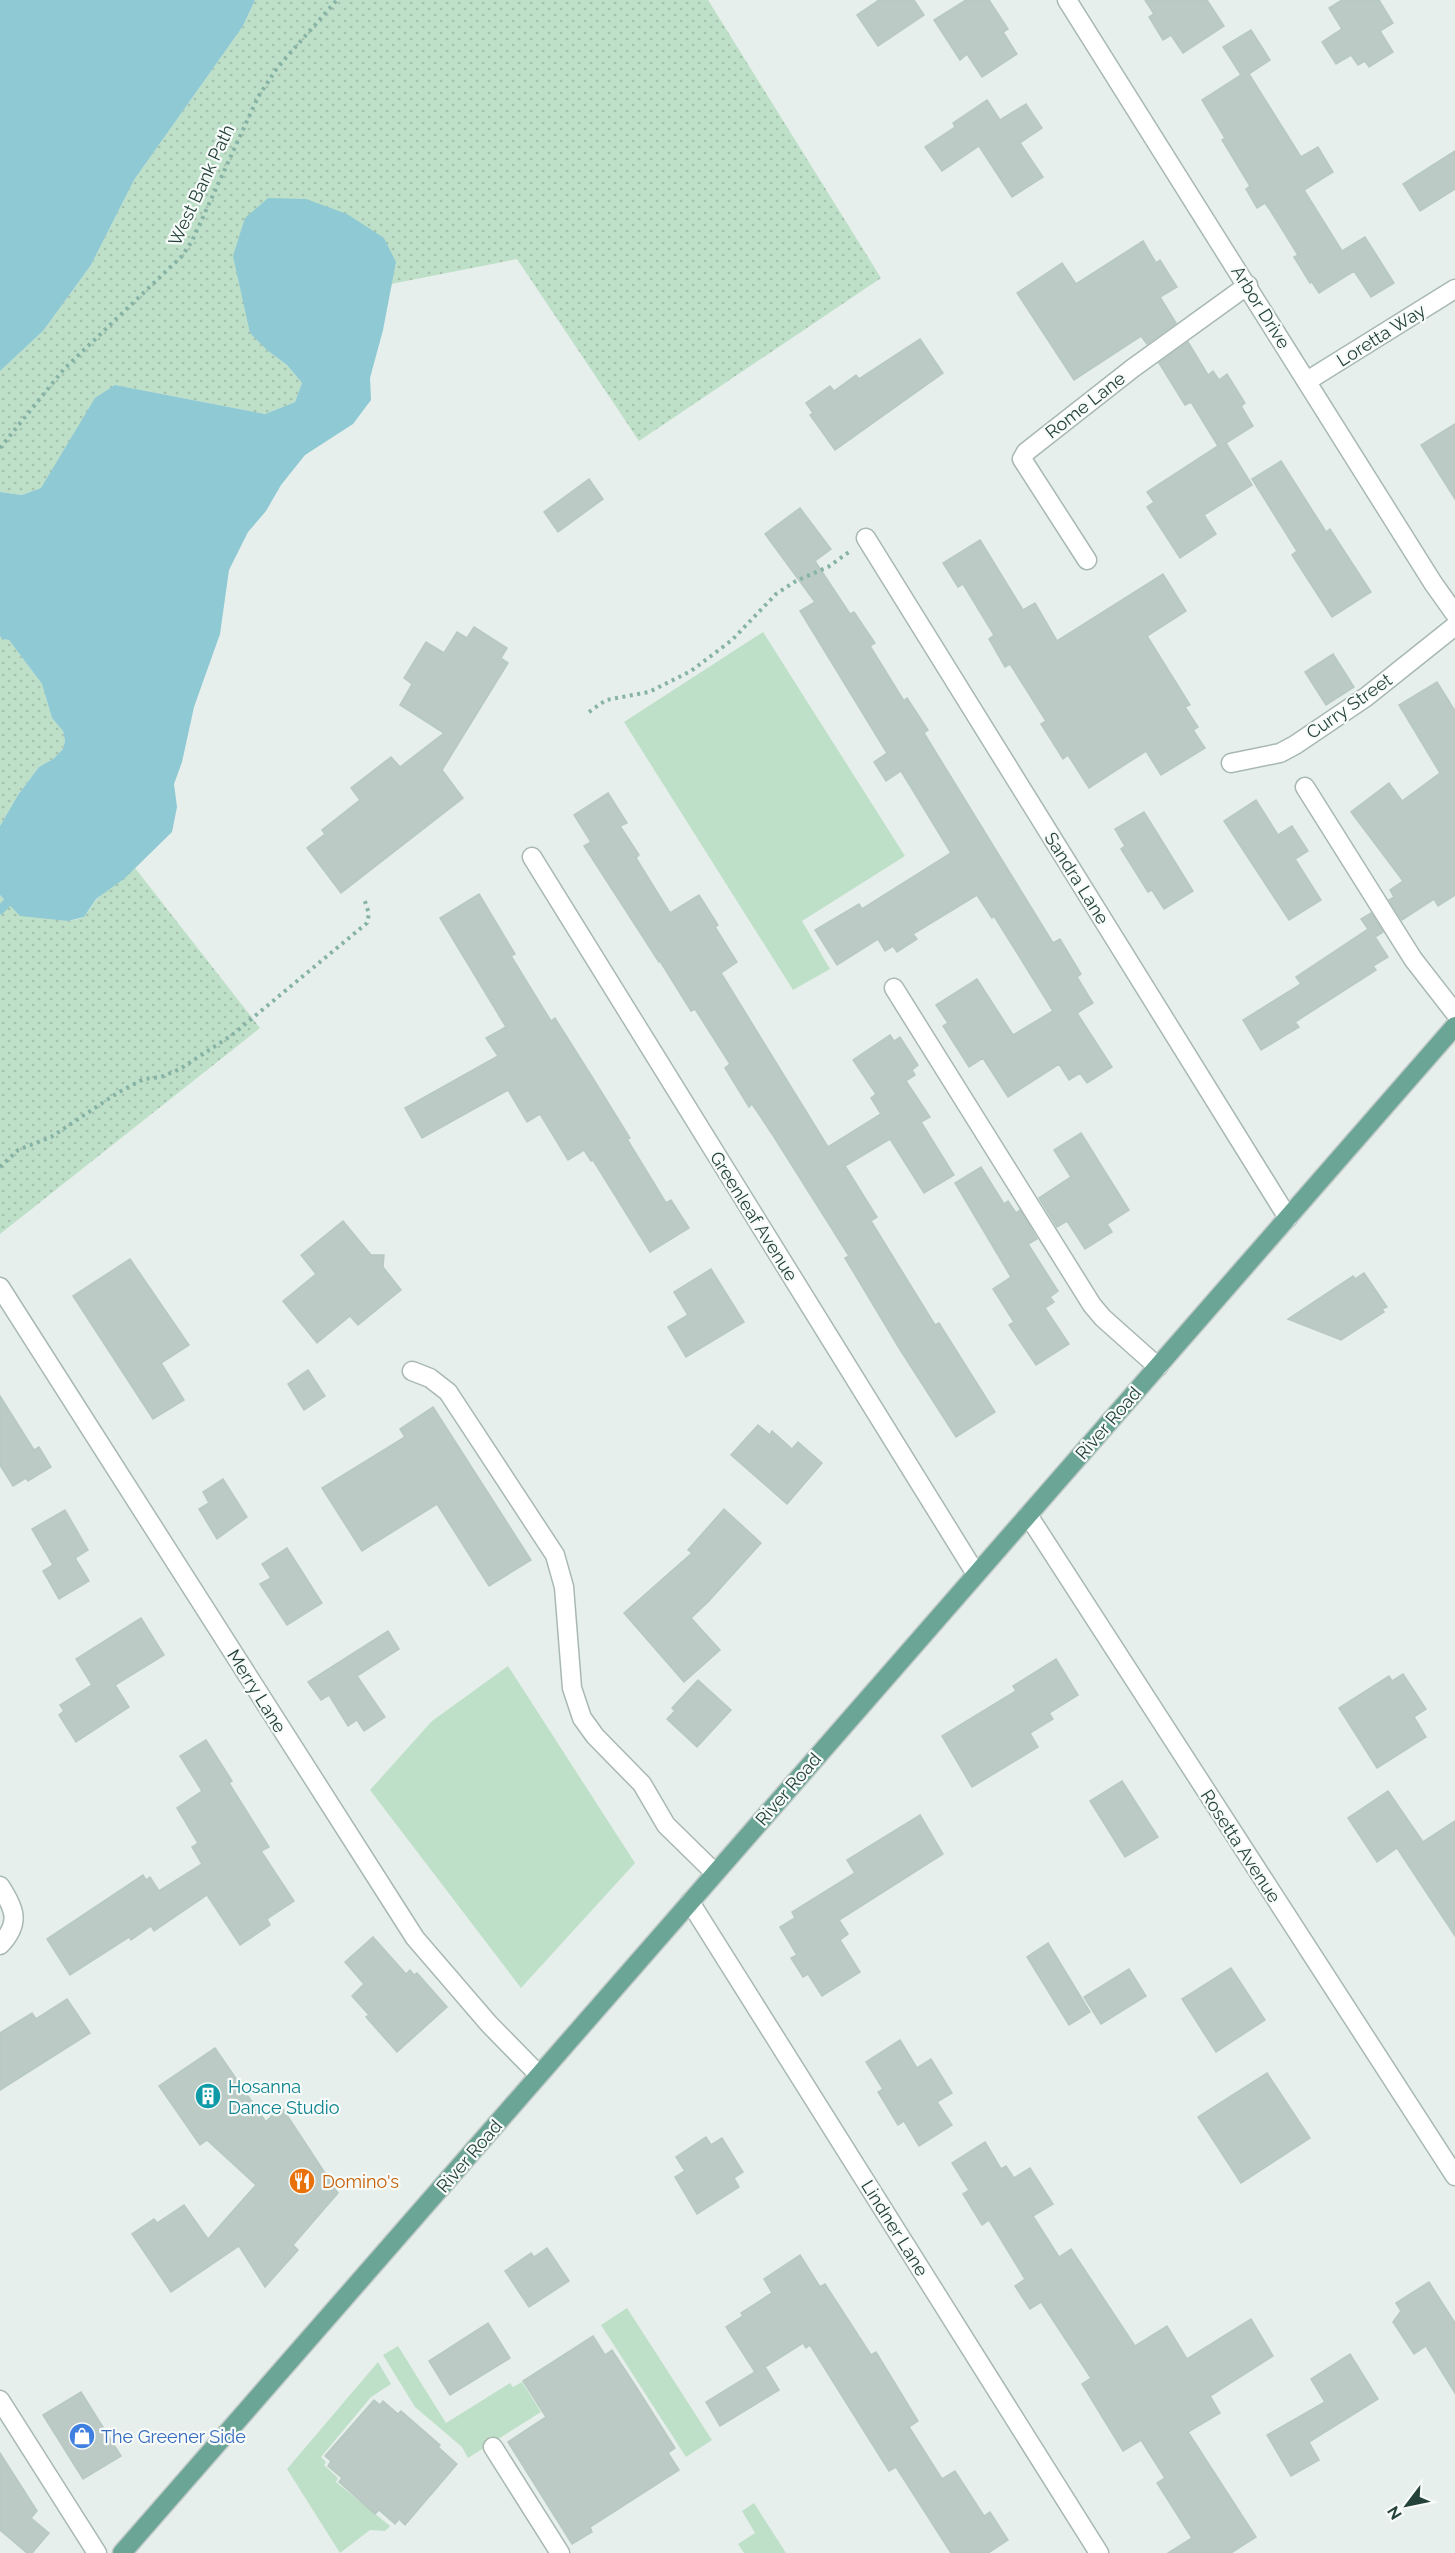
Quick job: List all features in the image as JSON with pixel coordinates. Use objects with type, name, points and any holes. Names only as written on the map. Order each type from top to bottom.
[{"type":"main road","name":"River Road","points":[[122,2553],[1455,1026]]},
{"type":"street","name":"Arbor Drive","points":[[1067,0],[1455,614]]},
{"type":"street","name":"Rome Lane","points":[[1086,561],[1022,459],[1026,452],[1132,368],[1248,285]]},
{"type":"street","name":"Loretta Way","points":[[1307,381],[1455,289]]},
{"type":"street","name":"Sandra Lane","points":[[866,538],[1288,1218]]},
{"type":"street","name":"Curry Street","points":[[1232,763],[1280,753],[1295,745],[1366,697],[1455,626]]},
{"type":"street","points":[[1305,787],[1413,959],[1455,1013]]},
{"type":"street","name":"Greenleaf Avenue","points":[[532,857],[976,1575]]},
{"type":"street","points":[[894,988],[1092,1305],[1103,1318],[1158,1366]]},
{"type":"street","name":"Merry Lane","points":[[0,1287],[415,1938],[489,2024],[539,2075]]},
{"type":"street","points":[[412,1371],[430,1378],[448,1392],[555,1555],[564,1587],[572,1688],[588,1728],[642,1784],[666,1825],[715,1873]]},
{"type":"street","name":"Rosetta Avenue","points":[[1028,1515],[1455,2176]]},
{"type":"street","points":[[0,1886],[13,1908],[15,1923],[0,1945]]},
{"type":"street","name":"Lindner Lane","points":[[690,1902],[1099,2553]]},
{"type":"street","points":[[0,2400],[97,2553]]},
{"type":"street","points":[[493,2447],[560,2553]]},
{"type":"path","name":"West Bank Path","points":[[0,448],[64,369],[182,256],[192,241],[258,97],[277,68],[337,0]]},
{"type":"path","points":[[589,712],[606,700],[650,692],[691,671],[732,640],[776,594],[796,581],[828,567],[866,538]]},
{"type":"path","points":[[0,1167],[18,1150],[51,1137],[119,1092],[144,1079],[160,1077],[180,1070],[232,1035],[367,923],[369,914],[364,898]]},
{"type":"green space","points":[[255,0],[708,0],[881,278],[639,441],[517,259],[391,284],[396,262],[267,350],[287,365],[302,383],[295,402],[265,414],[115,385],[41,488],[22,495],[0,492],[0,371],[43,331],[91,265],[134,180],[243,26]]},
{"type":"green space","points":[[763,632],[905,856],[802,921],[830,969],[793,990],[624,722]]},
{"type":"green space","points":[[0,636],[2,639],[9,640],[42,684],[52,718],[63,731],[65,741],[63,749],[53,759],[39,767],[18,795],[0,826]]},
{"type":"green space","points":[[135,868],[260,1028],[0,1234],[0,895],[6,901],[39,916],[75,920],[83,917],[98,898]]},
{"type":"green space","points":[[508,1666],[635,1863],[521,1988],[370,1790],[432,1721]]},
{"type":"green space","points":[[627,2308],[712,2440],[686,2457],[601,2325]]},
{"type":"green space","points":[[398,2346],[446,2423],[510,2383],[513,2387],[522,2382],[541,2412],[468,2458],[462,2447],[415,2407],[383,2355]]},
{"type":"green space","points":[[378,2362],[391,2384],[371,2397],[321,2457],[326,2462],[324,2465],[338,2478],[336,2482],[390,2526],[385,2531],[370,2530],[340,2553],[287,2469]]},
{"type":"green space","points":[[754,2503],[786,2553],[744,2553],[738,2544],[755,2533],[742,2511]]},
{"type":"water","points":[[0,0],[255,0],[243,26],[134,180],[91,265],[43,331],[0,371]]},
{"type":"water","points":[[268,198],[306,199],[347,214],[384,238],[396,262],[383,330],[370,378],[371,400],[353,424],[305,455],[281,485],[266,511],[248,532],[229,570],[220,634],[194,707],[182,762],[174,784],[177,807],[172,832],[125,878],[96,899],[84,917],[68,921],[20,916],[0,895],[0,826],[18,795],[39,767],[53,759],[63,749],[65,741],[63,731],[52,718],[42,684],[9,640],[2,639],[0,636],[0,492],[22,495],[41,488],[95,398],[115,385],[265,414],[295,402],[302,383],[287,365],[250,333],[233,256],[245,218]]},
{"type":"building","points":[[879,0],[914,0],[924,15],[878,46],[857,15]]},
{"type":"building","points":[[966,0],[989,0],[1008,29],[1003,32],[1017,54],[982,77],[967,54],[960,60],[934,20]]},
{"type":"building","points":[[1145,0],[1207,0],[1224,26],[1183,53],[1171,35],[1163,40],[1149,17],[1154,14]]},
{"type":"building","points":[[1342,0],[1379,0],[1393,23],[1380,31],[1393,52],[1369,67],[1365,61],[1358,65],[1351,55],[1336,64],[1322,42],[1342,29],[1329,8]]},
{"type":"building","points":[[1251,30],[1270,60],[1249,74],[1301,157],[1318,147],[1333,172],[1304,190],[1342,251],[1365,237],[1394,283],[1371,297],[1354,271],[1319,293],[1312,282],[1310,283],[1294,257],[1298,255],[1270,210],[1265,203],[1257,208],[1246,189],[1250,186],[1222,140],[1225,138],[1202,100],[1241,75],[1223,47]]},
{"type":"building","points":[[987,100],[1000,120],[1026,104],[1042,128],[1020,143],[1043,177],[1012,197],[979,146],[942,171],[925,147],[955,127],[953,123]]},
{"type":"building","points":[[1455,151],[1455,189],[1420,211],[1403,184]]},
{"type":"building","points":[[1143,241],[1156,263],[1160,260],[1177,287],[1160,297],[1176,323],[1147,344],[1141,336],[1074,380],[1017,293],[1062,263],[1076,284]]},
{"type":"building","points":[[920,339],[943,373],[835,450],[810,415],[813,413],[806,403],[830,386],[834,391],[856,375],[859,379]]},
{"type":"building","points":[[1188,342],[1208,375],[1213,371],[1219,380],[1227,374],[1245,403],[1241,406],[1253,426],[1226,443],[1252,485],[1204,515],[1216,534],[1180,558],[1147,507],[1154,502],[1147,492],[1218,446],[1191,402],[1185,405],[1159,363]]},
{"type":"building","points":[[1455,424],[1455,499],[1421,445]]},
{"type":"building","points":[[1281,461],[1326,532],[1330,529],[1371,592],[1332,617],[1292,555],[1297,551],[1252,479]]},
{"type":"building","points":[[589,479],[603,499],[558,532],[544,512]]},
{"type":"building","points":[[800,508],[831,549],[815,561],[850,614],[854,612],[875,643],[870,646],[904,701],[907,698],[928,730],[924,733],[1053,943],[1060,939],[1081,974],[1077,977],[1093,1003],[1077,1013],[1112,1067],[1087,1083],[1080,1073],[1069,1080],[1059,1064],[1008,1097],[983,1058],[969,1067],[943,1026],[948,1023],[936,1005],[977,979],[1013,1035],[1053,1011],[994,916],[992,918],[977,895],[913,934],[917,939],[897,952],[893,946],[885,951],[878,939],[837,965],[815,930],[859,904],[862,909],[951,853],[901,771],[886,781],[874,762],[887,753],[800,611],[815,602],[765,534]]},
{"type":"building","points":[[980,540],[1023,610],[1035,603],[1057,641],[1163,574],[1186,611],[1147,636],[1190,705],[1185,707],[1198,727],[1193,730],[1205,748],[1161,775],[1146,751],[1089,788],[1068,755],[1063,759],[1041,724],[1046,721],[1010,664],[1005,667],[989,639],[994,635],[963,584],[958,587],[943,563]]},
{"type":"building","points":[[474,627],[507,648],[501,658],[508,663],[442,770],[463,798],[341,893],[307,848],[325,834],[322,830],[360,800],[351,788],[391,757],[400,767],[444,733],[400,705],[412,684],[404,678],[426,642],[444,653],[457,632],[467,638]]},
{"type":"building","points":[[1333,654],[1354,687],[1326,705],[1305,672]]},
{"type":"building","points":[[1437,682],[1455,711],[1455,895],[1438,906],[1434,899],[1402,920],[1389,900],[1394,897],[1390,890],[1403,881],[1351,812],[1389,783],[1402,801],[1440,773],[1399,705]]},
{"type":"building","points":[[608,793],[627,823],[620,826],[639,855],[636,858],[670,913],[699,895],[718,925],[715,927],[737,962],[721,973],[828,1147],[881,1114],[871,1098],[876,1094],[853,1060],[890,1035],[894,1041],[900,1037],[918,1065],[912,1070],[915,1075],[906,1081],[930,1117],[921,1122],[954,1175],[924,1193],[890,1139],[845,1166],[877,1217],[871,1221],[935,1325],[939,1323],[995,1412],[956,1437],[845,1258],[849,1256],[774,1137],[752,1104],[749,1107],[725,1068],[730,1064],[695,1009],[691,1011],[584,846],[591,842],[574,815]]},
{"type":"building","points":[[1256,800],[1278,835],[1292,826],[1308,851],[1295,859],[1321,900],[1289,920],[1224,821]]},
{"type":"building","points":[[1144,812],[1193,891],[1164,909],[1152,890],[1148,892],[1121,849],[1125,846],[1115,829]]},
{"type":"building","points":[[479,894],[515,954],[511,956],[551,1021],[555,1018],[630,1138],[627,1139],[666,1203],[671,1200],[689,1228],[650,1252],[593,1160],[591,1161],[584,1150],[568,1160],[540,1114],[527,1122],[508,1090],[422,1138],[405,1108],[498,1056],[486,1038],[506,1027],[440,918]]},
{"type":"building","points":[[1371,913],[1383,932],[1375,937],[1388,957],[1373,966],[1376,970],[1295,1022],[1299,1027],[1261,1050],[1243,1020],[1301,984],[1296,977],[1368,929],[1361,919]]},
{"type":"building","points":[[1081,1133],[1129,1210],[1107,1224],[1112,1232],[1085,1249],[1067,1221],[1057,1227],[1039,1198],[1071,1177],[1054,1150]]},
{"type":"building","points":[[981,1167],[1004,1204],[1008,1201],[1016,1213],[1020,1210],[1037,1239],[1028,1244],[1058,1291],[1050,1297],[1054,1302],[1045,1308],[1069,1344],[1036,1365],[1009,1325],[1014,1322],[993,1289],[1011,1277],[955,1183]]},
{"type":"building","points":[[343,1221],[371,1255],[384,1255],[383,1267],[401,1290],[358,1325],[350,1316],[317,1343],[283,1301],[316,1274],[301,1255]]},
{"type":"building","points":[[130,1259],[189,1345],[161,1363],[184,1400],[153,1419],[73,1296]]},
{"type":"building","points":[[711,1269],[744,1322],[686,1357],[668,1327],[688,1315],[674,1292]]},
{"type":"building","points":[[1364,1273],[1387,1307],[1382,1309],[1384,1312],[1341,1340],[1288,1319],[1353,1276],[1355,1279]]},
{"type":"building","points":[[308,1370],[325,1396],[304,1410],[288,1384]]},
{"type":"building","points":[[0,1396],[34,1450],[39,1447],[51,1467],[28,1481],[26,1478],[13,1486],[0,1465]]},
{"type":"building","points":[[433,1407],[531,1560],[489,1586],[437,1504],[362,1551],[322,1488],[405,1437],[400,1429]]},
{"type":"building","points":[[758,1425],[770,1435],[772,1431],[792,1449],[798,1442],[822,1463],[787,1504],[731,1455]]},
{"type":"building","points":[[223,1479],[247,1517],[217,1539],[199,1509],[209,1503],[203,1492]]},
{"type":"building","points":[[724,1509],[761,1543],[691,1618],[720,1650],[684,1682],[624,1613],[692,1553],[688,1550]]},
{"type":"building","points":[[65,1510],[88,1550],[75,1558],[89,1581],[59,1599],[43,1571],[53,1565],[32,1529]]},
{"type":"building","points":[[287,1548],[322,1603],[287,1625],[260,1584],[271,1578],[262,1564]]},
{"type":"building","points":[[141,1618],[164,1655],[115,1685],[129,1707],[76,1742],[59,1715],[64,1711],[60,1705],[92,1685],[76,1659]]},
{"type":"building","points":[[388,1631],[399,1649],[357,1676],[385,1717],[364,1731],[357,1720],[348,1726],[329,1695],[321,1700],[308,1682]]},
{"type":"building","points":[[1056,1659],[1078,1695],[1049,1713],[1053,1719],[1030,1733],[1038,1747],[972,1787],[942,1736],[1016,1691],[1013,1686]]},
{"type":"building","points":[[1403,1674],[1426,1709],[1414,1717],[1426,1737],[1377,1768],[1339,1708],[1389,1676],[1392,1681]]},
{"type":"building","points":[[698,1680],[731,1710],[697,1747],[667,1719],[675,1711],[672,1708]]},
{"type":"building","points":[[206,1740],[232,1781],[229,1783],[269,1847],[261,1851],[294,1901],[267,1919],[270,1925],[240,1945],[207,1895],[154,1931],[151,1926],[131,1940],[129,1937],[70,1975],[47,1939],[143,1875],[146,1880],[150,1877],[159,1891],[202,1864],[192,1847],[198,1843],[177,1808],[202,1791],[180,1756]]},
{"type":"building","points":[[1122,1781],[1158,1837],[1125,1857],[1090,1801]]},
{"type":"building","points":[[1388,1791],[1423,1842],[1455,1821],[1455,1936],[1397,1848],[1377,1862],[1348,1818]]},
{"type":"building","points":[[920,1815],[943,1854],[839,1920],[848,1934],[840,1940],[860,1972],[822,1996],[808,1974],[803,1977],[791,1958],[797,1955],[780,1927],[795,1918],[792,1912],[855,1873],[847,1860]]},
{"type":"building","points":[[373,1937],[406,1974],[410,1970],[414,1975],[417,1973],[447,2007],[397,2052],[366,2017],[369,2015],[352,1996],[364,1984],[345,1962]]},
{"type":"building","points":[[1048,1943],[1090,2012],[1069,2025],[1027,1957]]},
{"type":"building","points":[[1231,1968],[1265,2020],[1216,2052],[1182,1999]]},
{"type":"building","points":[[1129,1969],[1146,1996],[1101,2024],[1084,1997]]},
{"type":"building","points":[[67,1999],[90,2033],[0,2090],[0,2033],[32,2013],[36,2019]]},
{"type":"building","points":[[900,2040],[917,2068],[931,2059],[952,2093],[937,2102],[952,2125],[919,2146],[904,2121],[898,2125],[878,2092],[883,2089],[866,2062]]},
{"type":"building","points":[[215,2048],[266,2122],[281,2106],[338,2193],[293,2245],[298,2250],[265,2287],[239,2246],[171,2292],[132,2234],[154,2219],[157,2223],[184,2205],[208,2239],[256,2185],[207,2140],[200,2145],[159,2086]]},
{"type":"building","points":[[1267,2073],[1310,2138],[1241,2183],[1198,2117]]},
{"type":"building","points":[[706,2137],[711,2145],[722,2138],[743,2172],[734,2178],[739,2187],[697,2214],[675,2177],[685,2171],[676,2157]]},
{"type":"building","points":[[985,2142],[1001,2169],[1006,2166],[1014,2178],[1030,2168],[1053,2204],[1033,2216],[1059,2257],[1071,2249],[1135,2346],[1167,2326],[1187,2359],[1251,2319],[1273,2356],[1210,2396],[1220,2413],[1188,2432],[1256,2537],[1231,2553],[1168,2553],[1192,2538],[1157,2483],[1165,2478],[1141,2440],[1123,2451],[1082,2384],[1091,2378],[1041,2302],[1030,2309],[1015,2286],[1025,2279],[989,2220],[982,2225],[963,2194],[969,2190],[952,2163]]},
{"type":"building","points":[[547,2248],[569,2281],[529,2307],[505,2271],[531,2253],[534,2257]]},
{"type":"building","points":[[800,2255],[820,2287],[825,2284],[871,2355],[876,2352],[918,2421],[909,2427],[942,2479],[955,2471],[984,2516],[990,2512],[1008,2540],[988,2553],[951,2553],[896,2467],[889,2471],[810,2345],[806,2348],[803,2343],[765,2367],[779,2390],[720,2426],[706,2402],[755,2372],[726,2327],[743,2316],[741,2313],[772,2293],[764,2279]]},
{"type":"building","points":[[1429,2282],[1455,2323],[1455,2393],[1426,2346],[1414,2354],[1393,2322],[1401,2311],[1396,2303]]},
{"type":"building","points":[[488,2323],[510,2358],[450,2395],[429,2361]]},
{"type":"building","points":[[593,2336],[605,2355],[612,2350],[635,2385],[675,2448],[668,2453],[679,2470],[590,2527],[592,2532],[572,2544],[508,2442],[546,2417],[523,2381]]},
{"type":"building","points":[[1350,2354],[1378,2399],[1309,2442],[1319,2460],[1291,2476],[1267,2435],[1325,2402],[1311,2379]]},
{"type":"building","name":"The Greener Side","points":[[81,2392],[121,2456],[83,2479],[43,2415]]},
{"type":"building","points":[[374,2400],[380,2405],[383,2401],[398,2414],[401,2411],[440,2445],[438,2447],[457,2464],[405,2525],[399,2519],[395,2524],[379,2510],[375,2514],[339,2482],[342,2478],[328,2466],[331,2461],[325,2456]]},
{"type":"building","points":[[0,2453],[37,2511],[31,2518],[49,2533],[32,2553],[27,2553],[0,2530]]},
{"type":"waterway","points":[[0,910],[7,903]]},
{"type":"place","name":"Hosanna Dance Studio","points":[[208,2096]]},
{"type":"place","name":"Domino's","points":[[302,2181]]},
{"type":"place","name":"The Greener Side","points":[[82,2436]]}]
